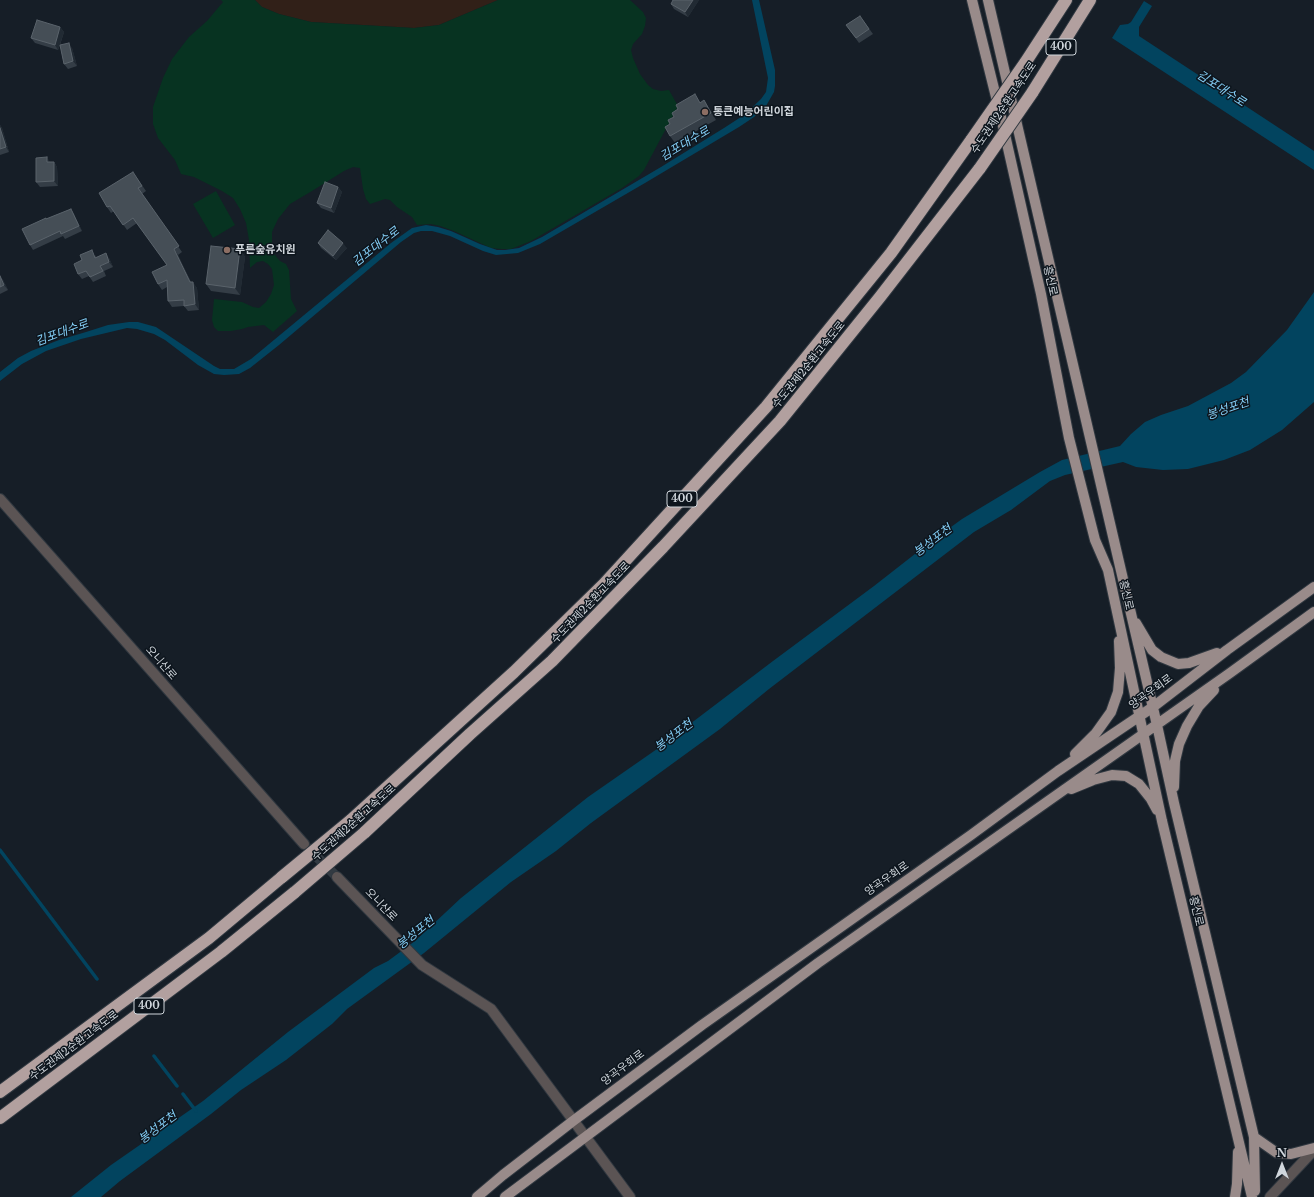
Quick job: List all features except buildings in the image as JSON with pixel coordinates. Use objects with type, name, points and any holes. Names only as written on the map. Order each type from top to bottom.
[{"type":"highway","name":"수도권제2순환고속도로","points":[[0,1092],[209,938],[350,821],[508,677],[604,584],[766,407],[891,253],[1025,63],[1066,0]]},
{"type":"highway","name":"수도권제2순환고속도로","points":[[0,1118],[221,952],[296,892],[364,833],[470,734],[552,661],[663,547],[780,421],[980,168],[1032,93],[1090,0]]},
{"type":"main road","name":"흥신로","points":[[972,0],[1001,117],[1039,287],[1069,438],[1095,540],[1108,570],[1162,821],[1252,1197]]},
{"type":"main road","name":"흥신로","points":[[988,0],[1090,435],[1174,803],[1254,1137],[1255,1197]]},
{"type":"main road","name":"양곡우회로","points":[[478,1197],[573,1121],[702,1025],[971,835],[1058,770],[1153,707],[1227,650],[1314,587]]},
{"type":"main road","points":[[505,1197],[818,963],[1157,725],[1314,612]]},
{"type":"main road","points":[[1058,770],[1096,733],[1111,712],[1118,692],[1120,668],[1118,614]]},
{"type":"main road","points":[[1131,614],[1152,650],[1161,657],[1178,664],[1189,663],[1227,650]]},
{"type":"main road","points":[[1174,803],[1175,762],[1179,744],[1184,732],[1199,706],[1230,673]]},
{"type":"main road","points":[[1053,797],[1093,780],[1112,775],[1126,776],[1139,784],[1151,798],[1162,821]]},
{"type":"main road","points":[[1235,1197],[1237,1184],[1238,1136]]},
{"type":"main road","points":[[1254,1137],[1277,1153],[1291,1154],[1314,1149]]},
{"type":"street","name":"오니산로","points":[[0,499],[304,844]]},
{"type":"street","name":"오니산로","points":[[337,877],[422,965],[490,1009],[585,1138]]},
{"type":"street","points":[[585,1138],[630,1197]]},
{"type":"street","points":[[1270,1197],[1314,1149]]},
{"type":"shaded area","points":[[255,0],[498,0],[439,25],[414,28],[311,22],[279,14],[262,7]]},
{"type":"green space","points":[[221,0],[255,0],[262,7],[279,14],[311,22],[414,28],[439,25],[498,0],[630,0],[643,12],[646,18],[642,34],[633,44],[631,50],[640,74],[653,89],[661,91],[669,90],[678,106],[644,170],[639,176],[622,188],[531,241],[511,249],[491,248],[440,226],[431,224],[417,225],[412,217],[397,207],[390,200],[385,199],[370,204],[366,199],[363,189],[360,168],[353,167],[344,171],[290,204],[278,219],[272,232],[274,254],[280,261],[286,264],[289,270],[291,299],[297,311],[273,332],[264,325],[231,331],[218,331],[214,327],[212,320],[214,299],[242,302],[259,308],[266,302],[274,285],[272,269],[263,261],[257,262],[250,268],[249,240],[246,223],[240,209],[233,198],[222,191],[194,177],[181,174],[175,160],[158,138],[153,124],[153,107],[163,78],[172,59],[189,37],[207,21],[223,2]]},
{"type":"green space","points":[[216,191],[235,225],[213,238],[193,204]]},
{"type":"water","points":[[752,0],[759,0],[775,70],[774,92],[766,106],[754,117],[739,127],[540,244],[518,253],[496,255],[483,251],[450,236],[432,231],[421,231],[414,233],[401,242],[279,345],[250,368],[239,374],[214,374],[198,365],[165,340],[154,334],[127,328],[81,339],[46,351],[22,364],[0,381],[0,372],[18,358],[31,351],[59,340],[108,325],[129,322],[138,322],[156,327],[214,366],[220,369],[234,369],[251,359],[391,243],[412,228],[426,225],[438,227],[497,250],[519,248],[542,237],[724,128],[744,115],[761,99],[766,92],[768,78]]},
{"type":"water","points":[[1144,1],[1152,6],[1139,27],[1139,36],[1314,151],[1314,170],[1112,38],[1120,25],[1131,22]]},
{"type":"water","name":"봉성포천","points":[[1314,292],[1314,402],[1282,430],[1250,450],[1224,460],[1188,469],[1163,470],[1136,467],[1123,462],[1065,475],[1050,481],[1011,510],[974,532],[769,689],[720,729],[591,823],[556,851],[511,882],[424,953],[347,1009],[332,1024],[286,1060],[241,1090],[101,1197],[71,1197],[111,1165],[203,1101],[288,1032],[374,968],[388,961],[415,941],[461,898],[588,797],[657,749],[962,519],[1062,460],[1120,446],[1145,422],[1188,406],[1231,383],[1246,372],[1287,330]]},
{"type":"waterway","points":[[0,850],[97,979]]},
{"type":"waterway","points":[[154,1056],[177,1086]]},
{"type":"waterway","points":[[183,1094],[196,1111]]},
{"type":"tunnel","points":[[307,847],[337,877]]},
{"type":"place","name":"통큰예능어린이집","points":[[705,112]]},
{"type":"place","name":"푸른숲유치원","points":[[227,250]]},
{"type":"water label","name":"김포대수로","points":[[1221,89]]},
{"type":"water label","name":"김포대수로","points":[[685,144]]},
{"type":"water label","name":"김포대수로","points":[[376,247]]},
{"type":"water label","name":"김포대수로","points":[[62,333]]}]
